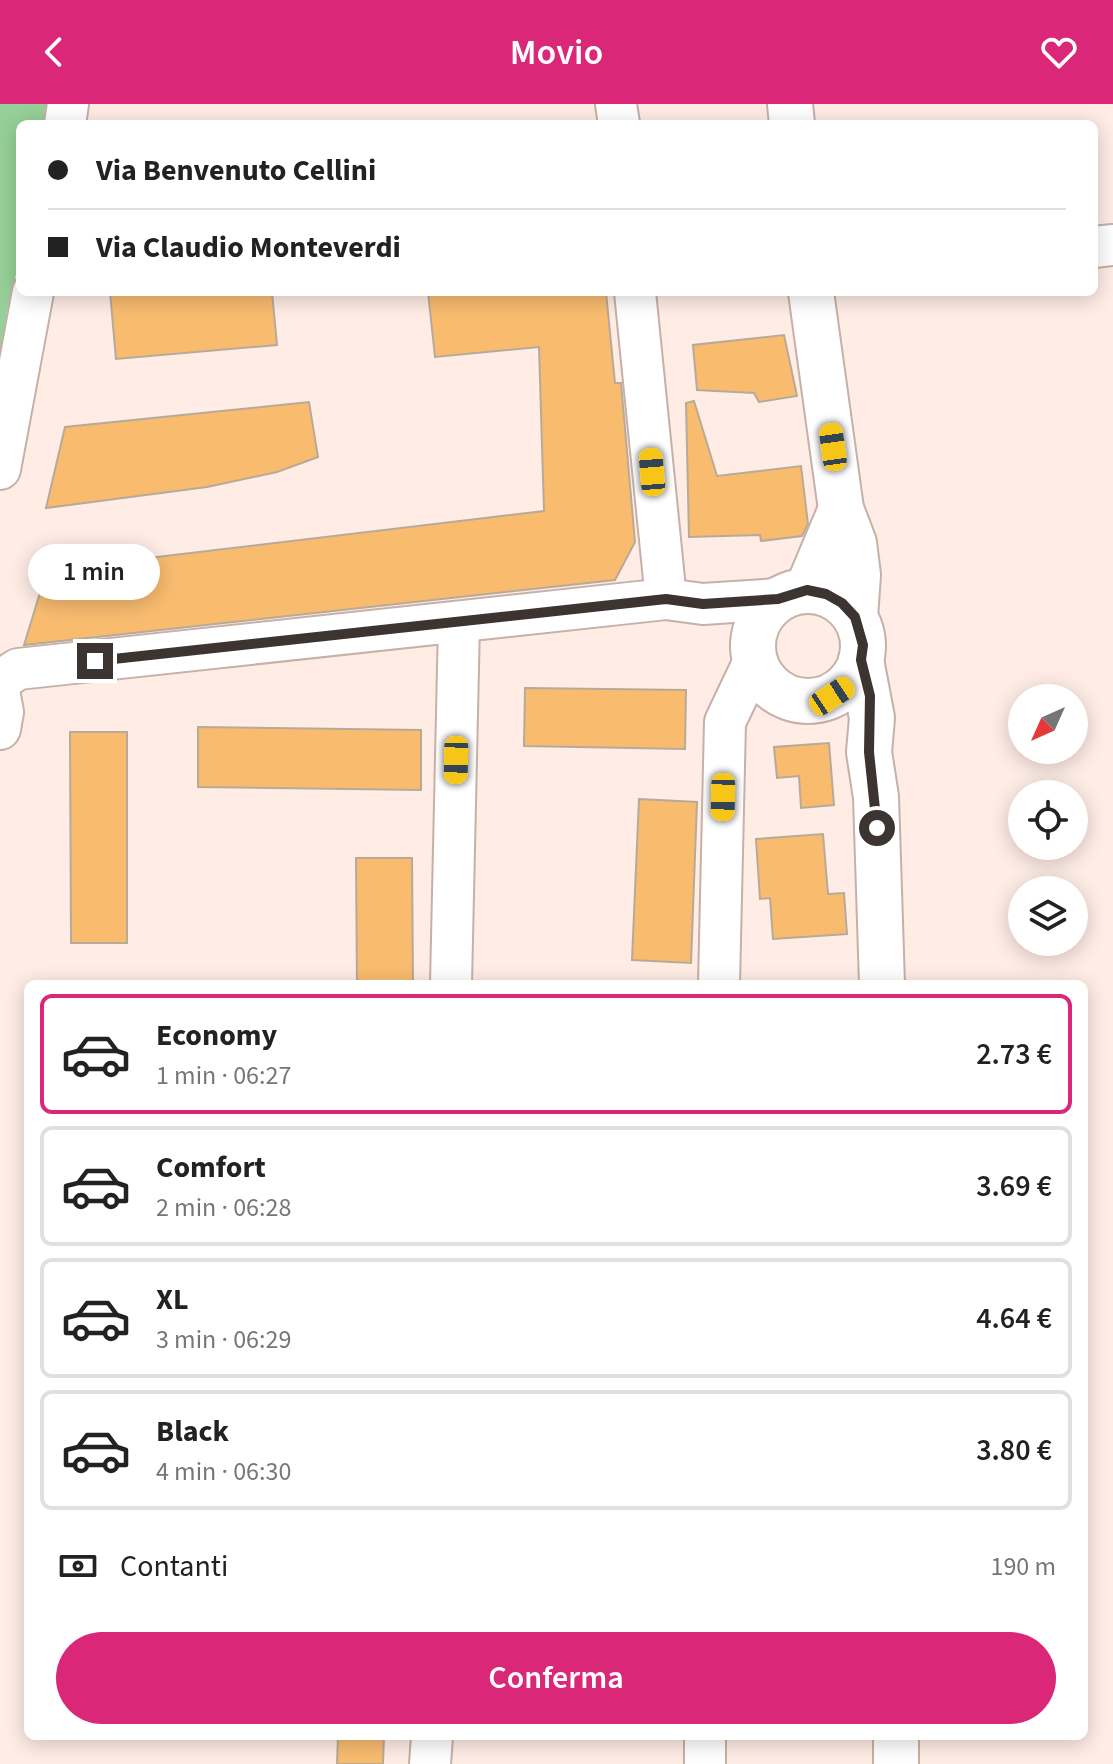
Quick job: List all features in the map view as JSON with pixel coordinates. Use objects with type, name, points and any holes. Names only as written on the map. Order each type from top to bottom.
[{"type":"street","points":[[0,469],[32,296]]},
{"type":"street","points":[[636,296],[685,602]]},
{"type":"street","points":[[685,602],[724,623],[782,695],[798,701],[815,701],[832,696],[855,675],[863,645],[855,617],[858,575],[854,543],[841,509],[812,296]]},
{"type":"street","points":[[719,980],[725,722],[734,697],[758,662],[761,617],[793,594],[841,509]]},
{"type":"street","points":[[0,681],[18,669],[685,602],[826,594],[842,603],[855,617]]},
{"type":"street","points":[[451,980],[459,623]]},
{"type":"street","points":[[861,660],[870,696],[869,752],[876,797],[882,980]]},
{"type":"street","points":[[0,696],[3,712],[0,729]]},
{"type":"street","points":[[832,696],[869,752]]},
{"type":"street","points":[[430,1764],[432,1740]]},
{"type":"street","points":[[705,1740],[705,1764]]},
{"type":"street","points":[[896,1740],[896,1764]]},
{"type":"green space","points":[[0,104],[49,104],[46,120],[16,120],[16,274],[0,357]]},
{"type":"building","points":[[110,296],[272,296],[277,345],[116,359]]},
{"type":"building","points":[[428,296],[606,296],[615,383],[621,383],[635,542],[615,580],[24,645],[47,570],[544,511],[539,347],[435,357]]},
{"type":"building","points":[[784,335],[797,396],[759,402],[754,393],[697,390],[693,345]]},
{"type":"building","points":[[694,401],[717,476],[801,466],[808,524],[802,536],[761,541],[760,535],[689,537],[686,403]]},
{"type":"building","points":[[309,402],[318,457],[277,472],[207,487],[46,508],[65,427]]},
{"type":"building","points":[[525,688],[686,690],[685,749],[524,746]]},
{"type":"building","points":[[198,727],[421,730],[421,790],[198,787]]},
{"type":"building","points":[[70,732],[127,732],[127,943],[71,943]]},
{"type":"building","points":[[829,743],[834,805],[801,808],[799,776],[777,778],[774,747]]},
{"type":"building","points":[[639,799],[697,802],[691,963],[632,960]]},
{"type":"building","points":[[823,834],[828,894],[844,893],[847,934],[773,939],[770,898],[760,899],[756,839]]},
{"type":"building","points":[[356,858],[412,858],[413,980],[357,980]]},
{"type":"building","points":[[338,1740],[384,1740],[383,1764],[337,1764]]},
{"type":"route","points":[[95,661],[666,599],[703,604],[778,599],[807,590],[826,594],[842,603],[855,617],[861,631],[861,660],[872,718],[869,752],[874,776],[877,828]]}]
